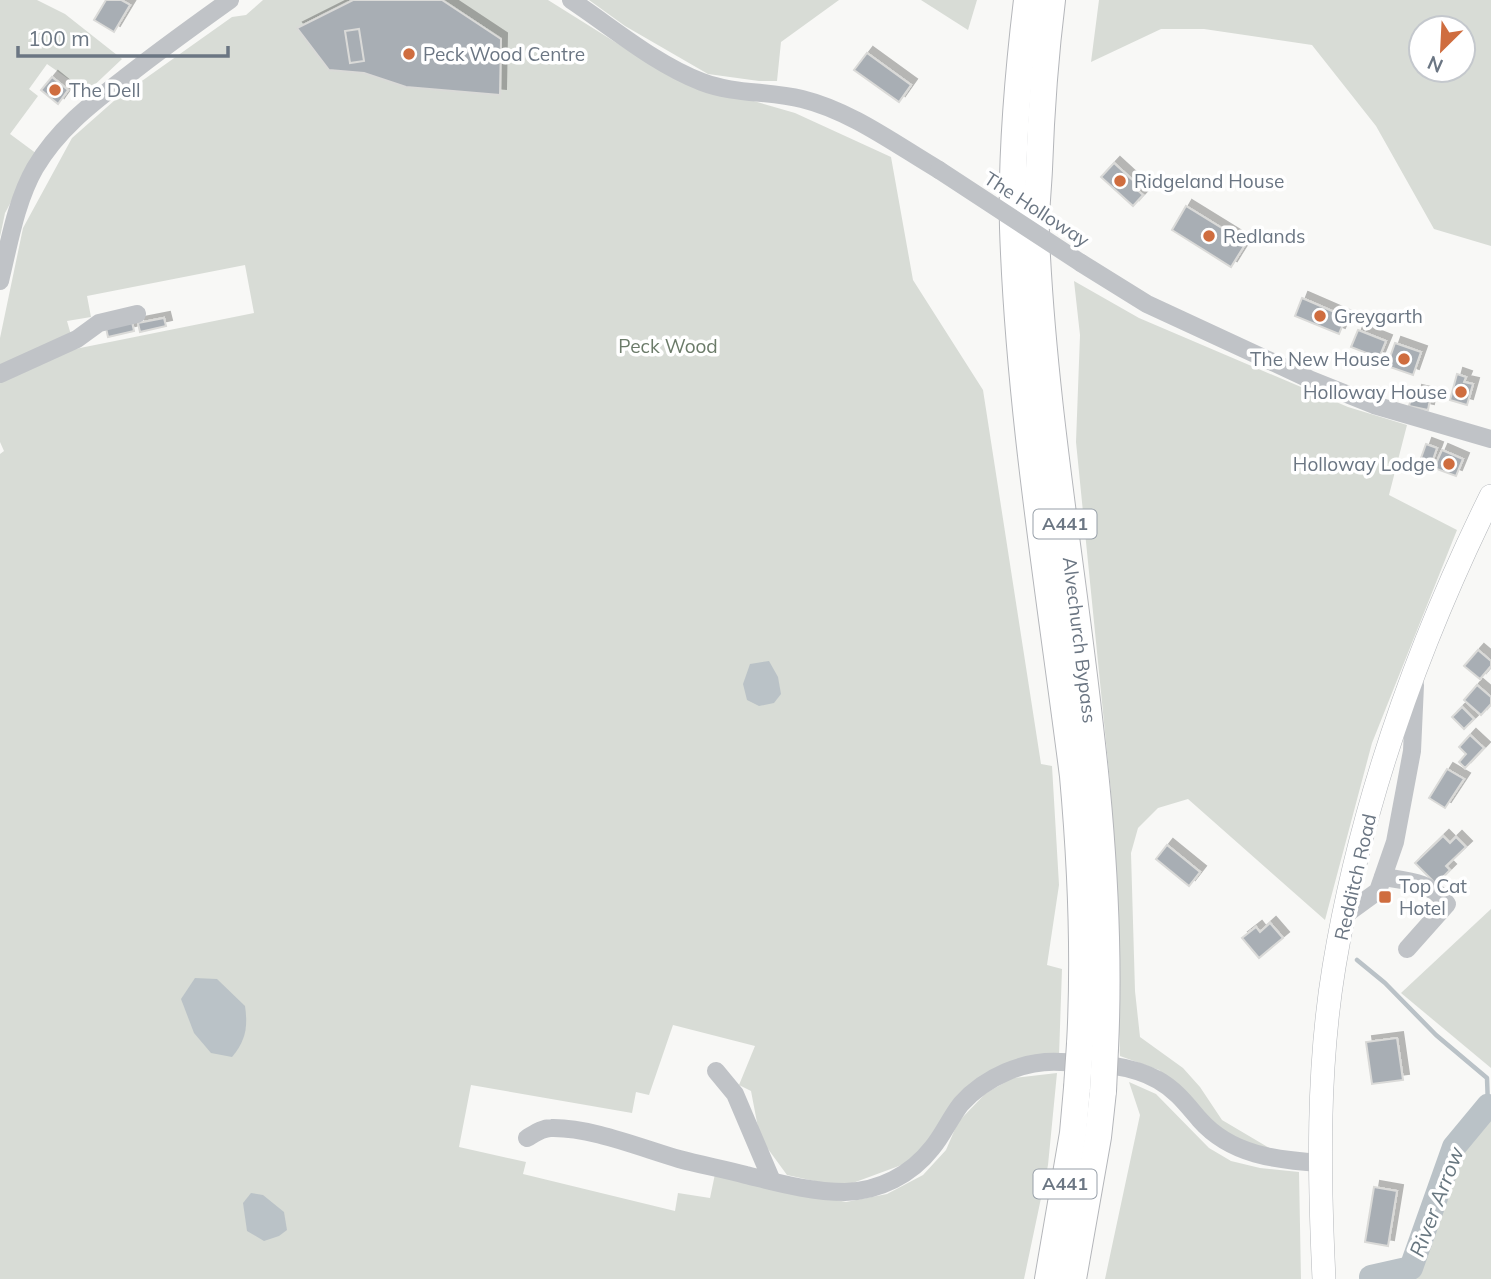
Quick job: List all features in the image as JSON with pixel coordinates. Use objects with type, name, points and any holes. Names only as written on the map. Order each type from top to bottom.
[{"type":"highway","name":"Alvechurch Bypass","points":[[1027,0],[1017,82],[1013,226],[1023,388],[1073,776],[1084,979],[1093,1046]]},
{"type":"highway","name":"Alvechurch Bypass","points":[[1052,0],[1042,83],[1036,235],[1047,389],[1097,779],[1108,985],[1093,1046],[1090,1089],[1098,1137],[1073,1279]]},
{"type":"highway","name":"Alvechurch Bypass","points":[[1048,1279],[1073,1133],[1090,1089]]},
{"type":"main road","name":"Redditch Road","points":[[1324,1279],[1321,1163],[1323,1082],[1334,969],[1345,915],[1367,818],[1432,624],[1455,568],[1491,496]]},
{"type":"street","points":[[0,281],[23,196],[35,169],[57,137],[80,112],[230,0]]},
{"type":"street","name":"The Holloway","points":[[571,0],[654,56],[702,82],[802,99],[831,109],[870,128],[1147,304],[1309,379],[1374,405],[1491,439]]},
{"type":"street","points":[[0,374],[77,339],[99,323],[137,314]]},
{"type":"street","points":[[1345,915],[1378,891],[1395,842],[1412,751],[1415,674]]},
{"type":"street","points":[[1383,877],[1426,885],[1440,893],[1447,904],[1407,949]]},
{"type":"street","points":[[527,1138],[548,1128],[581,1132],[772,1181],[830,1192],[853,1191],[872,1188],[906,1173],[933,1148],[960,1105],[977,1089],[1009,1071],[1057,1062],[1125,1068],[1149,1075],[1171,1088],[1210,1130],[1232,1145],[1269,1158],[1321,1163]]},
{"type":"street","points":[[716,1071],[727,1082],[739,1102],[772,1181]]},
{"type":"green space","points":[[0,0],[37,0],[65,14],[122,59],[87,92],[47,64],[29,89],[38,96],[10,134],[37,154],[5,213],[0,237]]},
{"type":"green space","name":"Peck Wood","points":[[263,0],[353,0],[297,28],[329,70],[364,73],[406,87],[499,95],[501,39],[442,0],[548,0],[671,77],[795,113],[891,157],[913,280],[983,390],[1041,764],[1052,766],[1059,885],[1047,965],[1062,969],[1059,1056],[1025,1060],[934,1135],[907,1163],[842,1187],[787,1175],[760,1138],[751,1091],[739,1085],[755,1046],[673,1025],[649,1095],[636,1092],[632,1113],[471,1085],[459,1147],[526,1162],[523,1174],[675,1211],[678,1193],[710,1198],[715,1174],[846,1202],[887,1194],[923,1175],[946,1150],[958,1122],[986,1093],[1013,1078],[1057,1073],[1048,1165],[1024,1279],[0,1279],[0,454],[4,451],[0,442],[0,338],[23,228],[72,138],[115,100],[232,17],[246,15]],"holes":[[[245,265],[254,313],[75,349],[67,321],[91,317],[87,296]]]},
{"type":"green space","points":[[589,0],[839,0],[781,42],[777,81],[759,81],[708,74],[625,26]]},
{"type":"green space","points":[[921,0],[977,0],[968,30]]},
{"type":"green space","points":[[1099,0],[1491,0],[1491,246],[1434,229],[1376,126],[1312,45],[1204,29],[1161,29],[1091,62]]},
{"type":"green space","points":[[1074,281],[1139,318],[1348,407],[1407,425],[1389,495],[1457,530],[1372,743],[1325,920],[1188,799],[1158,808],[1138,828],[1131,853],[1135,991],[1140,1037],[1183,1068],[1200,1087],[1222,1120],[1271,1149],[1234,1139],[1215,1126],[1192,1098],[1159,1070],[1120,1056],[1111,792],[1076,442],[1080,335]]},
{"type":"green space","points":[[1491,909],[1491,1068],[1401,993]]},
{"type":"green space","points":[[1129,1082],[1156,1094],[1209,1148],[1231,1161],[1260,1168],[1299,1172],[1301,1279],[1105,1279],[1140,1115]]},
{"type":"green space","points":[[1491,1101],[1491,1279],[1372,1279],[1371,1277],[1411,1268],[1454,1147]]},
{"type":"shaded area","points":[[769,661],[778,677],[781,694],[774,703],[759,706],[747,700],[743,684],[750,664]]},
{"type":"shaded area","points":[[195,978],[217,979],[245,1006],[245,1033],[232,1057],[211,1053],[194,1033],[181,999]]},
{"type":"shaded area","points":[[251,1193],[263,1195],[284,1212],[287,1230],[264,1241],[247,1231],[243,1203]]},
{"type":"building","points":[[106,0],[121,0],[130,5],[114,32],[94,20]]},
{"type":"building","name":"Peck Wood Centre","points":[[353,0],[442,0],[501,39],[500,95],[406,87],[364,73],[329,70],[297,28]]},
{"type":"building","points":[[359,29],[364,61],[350,63],[345,31]]},
{"type":"building","points":[[867,53],[911,85],[899,102],[854,70]]},
{"type":"building","name":"The Dell","points":[[52,77],[68,90],[58,104],[41,90]]},
{"type":"building","name":"Ridgeland House","points":[[1114,163],[1138,185],[1135,188],[1143,195],[1133,206],[1101,177]]},
{"type":"building","name":"Redlands","points":[[1186,206],[1246,243],[1231,267],[1172,230]]},
{"type":"building","name":"Greygarth","points":[[1302,298],[1346,317],[1339,334],[1295,316]]},
{"type":"building","points":[[164,318],[166,326],[140,332],[138,323]]},
{"type":"building","points":[[132,322],[134,331],[108,337],[106,328]]},
{"type":"building","points":[[1358,330],[1386,341],[1379,358],[1351,347]]},
{"type":"building","name":"The New House","points":[[1395,343],[1421,352],[1413,375],[1387,366]]},
{"type":"building","name":"Holloway House","points":[[1457,374],[1466,377],[1464,382],[1473,384],[1467,405],[1450,400]]},
{"type":"building","points":[[1416,391],[1425,393],[1424,398],[1430,399],[1428,410],[1409,406]]},
{"type":"building","points":[[1426,444],[1437,448],[1431,465],[1420,461]]},
{"type":"building","name":"Holloway Lodge","points":[[1442,450],[1463,459],[1456,476],[1434,468]]},
{"type":"building","points":[[1478,650],[1491,661],[1491,666],[1480,679],[1464,666]]},
{"type":"building","points":[[1477,685],[1491,697],[1491,704],[1481,715],[1464,700]]},
{"type":"building","points":[[1462,707],[1474,719],[1464,729],[1452,717]]},
{"type":"building","points":[[1470,735],[1484,748],[1465,768],[1459,762],[1466,754],[1459,747]]},
{"type":"building","points":[[1447,769],[1464,779],[1445,808],[1429,798]]},
{"type":"building","points":[[1443,836],[1450,843],[1456,837],[1466,847],[1446,866],[1450,870],[1436,884],[1415,863]]},
{"type":"building","points":[[1167,845],[1200,872],[1189,886],[1156,859]]},
{"type":"building","points":[[1270,923],[1283,938],[1259,958],[1242,938],[1256,927],[1260,932]]},
{"type":"building","points":[[1397,1038],[1403,1080],[1372,1084],[1366,1042]]},
{"type":"building","points":[[1374,1187],[1397,1191],[1388,1246],[1365,1242]]},
{"type":"waterway","points":[[1357,960],[1385,983],[1436,1035],[1487,1078],[1488,1106]]},
{"type":"waterway","name":"River Arrow","points":[[1372,1279],[1371,1277],[1411,1268],[1454,1147],[1488,1106],[1491,1107]]},
{"type":"place","name":"Peck Wood Centre","points":[[409,54]]},
{"type":"place","name":"The Dell","points":[[55,90]]},
{"type":"place","name":"Ridgeland House","points":[[1120,181]]},
{"type":"place","name":"Redlands","points":[[1209,236]]},
{"type":"place","name":"Greygarth","points":[[1320,316]]},
{"type":"place","name":"The New House","points":[[1404,359]]},
{"type":"place","name":"Holloway House","points":[[1461,392]]},
{"type":"place","name":"Holloway Lodge","points":[[1449,464]]},
{"type":"place","name":"Top Cat Hotel","points":[[1385,897]]}]
